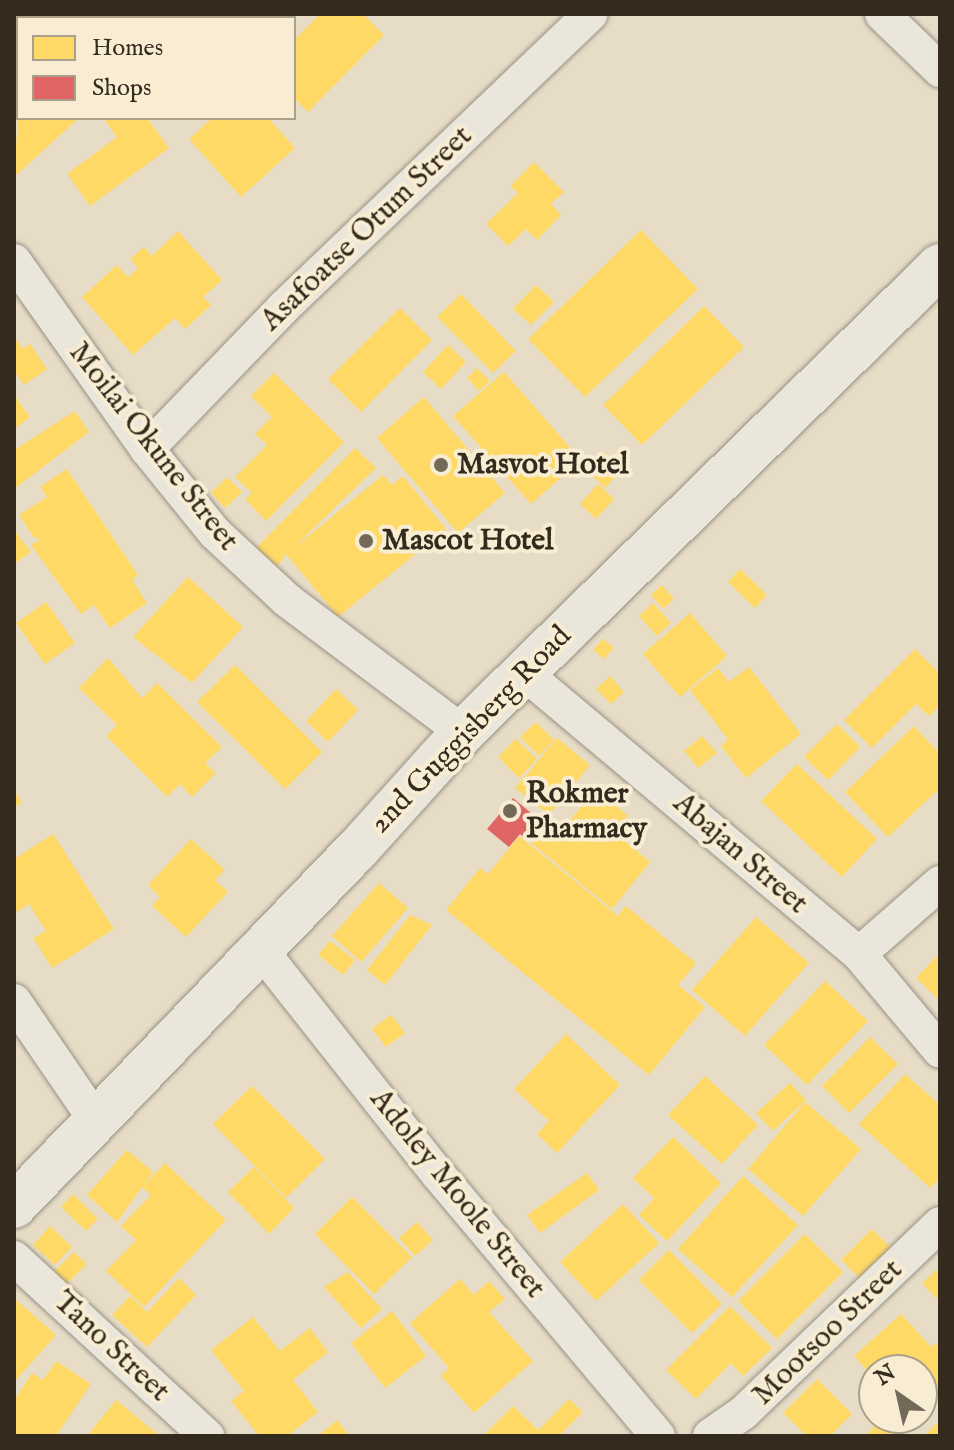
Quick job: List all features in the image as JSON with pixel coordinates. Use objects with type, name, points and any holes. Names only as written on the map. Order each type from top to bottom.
[{"type":"main road","name":"2nd Guggisberg Road","points":[[14,1206],[97,1122],[463,732],[940,266]]},
{"type":"street","name":"Asafoatse Otum Street","points":[[147,449],[284,307],[591,14]]},
{"type":"street","points":[[882,14],[940,70]]},
{"type":"street","name":"Moilai Okune Street","points":[[14,261],[147,449],[247,566],[463,732]]},
{"type":"street","name":"Abajan Street","points":[[524,673],[859,954],[940,1051]]},
{"type":"street","points":[[859,954],[940,883]]},
{"type":"street","name":"Adoley Moole Street","points":[[260,949],[438,1174],[658,1436]]},
{"type":"street","points":[[14,1001],[97,1122]]},
{"type":"street","name":"Mootsoo Street","points":[[710,1436],[743,1413],[940,1224]]},
{"type":"street","name":"Tano Street","points":[[14,1258],[207,1436]]},
{"type":"building: Homes","points":[[137,14],[223,14],[180,16]]},
{"type":"building: Homes","points":[[320,14],[363,14],[384,35],[308,112],[296,100],[296,38]]},
{"type":"building: Homes","points":[[16,69],[14,115],[14,71]]},
{"type":"building: Homes","points":[[18,120],[77,120],[14,177]]},
{"type":"building: Homes","points":[[148,120],[169,148],[90,206],[67,174],[117,137],[105,121]]},
{"type":"building: Homes","points":[[210,120],[270,120],[295,148],[241,197],[189,139]]},
{"type":"building: Homes","points":[[534,162],[564,192],[551,204],[561,215],[537,240],[526,229],[508,246],[486,224],[518,193],[510,186]]},
{"type":"building: Homes","points":[[641,230],[698,289],[585,397],[528,339]]},
{"type":"building: Homes","points":[[178,231],[222,280],[203,297],[211,305],[185,329],[175,318],[133,355],[82,297],[117,265],[128,277],[138,268],[130,259],[144,247],[152,256]]},
{"type":"building: Homes","points":[[536,285],[554,302],[531,325],[513,309]]},
{"type":"building: Homes","points":[[461,294],[516,351],[493,373],[437,317]]},
{"type":"building: Homes","points":[[704,306],[744,347],[642,445],[603,405]]},
{"type":"building: Homes","points":[[400,308],[432,340],[361,412],[328,379]]},
{"type":"building: Homes","points":[[14,337],[23,349],[30,344],[47,369],[24,385],[14,371]]},
{"type":"building: Homes","points":[[448,345],[466,362],[441,389],[423,372]]},
{"type":"building: Homes","points":[[477,368],[490,381],[479,391],[467,378]]},
{"type":"building: Homes","points":[[504,372],[581,460],[531,504],[453,416]]},
{"type":"building: Homes","points":[[274,373],[344,442],[266,521],[245,499],[252,493],[235,477],[267,445],[255,434],[272,417],[251,396]]},
{"type":"building: Homes","points":[[14,395],[30,417],[14,429]]},
{"type":"building: Homes","name":"Masvot Hotel","points":[[424,397],[505,493],[458,533],[377,438]]},
{"type":"building: Homes","points":[[75,411],[89,432],[14,489],[14,450]]},
{"type":"building: Homes","name":"Mascot Hotel","points":[[355,448],[376,468],[291,550],[383,475],[392,485],[403,476],[446,529],[338,617],[286,554],[275,569],[255,549]]},
{"type":"building: Homes","points":[[606,453],[623,469],[605,488],[589,472]]},
{"type":"building: Homes","points":[[67,469],[138,575],[132,580],[147,603],[110,628],[94,605],[81,614],[31,545],[41,539],[34,538],[19,515],[47,497],[40,487]]},
{"type":"building: Homes","points":[[227,477],[242,492],[225,508],[211,493]]},
{"type":"building: Homes","points":[[598,484],[614,499],[596,519],[580,504]]},
{"type":"building: Homes","points":[[14,530],[31,552],[14,564]]},
{"type":"building: Homes","points":[[740,569],[767,595],[755,608],[728,582]]},
{"type":"building: Homes","points":[[188,577],[243,627],[192,683],[133,637]]},
{"type":"building: Homes","points":[[662,585],[674,599],[663,609],[651,595]]},
{"type":"building: Homes","points":[[46,602],[75,643],[45,664],[16,623]]},
{"type":"building: Homes","points":[[653,603],[671,623],[657,636],[639,616]]},
{"type":"building: Homes","points":[[690,613],[727,656],[680,697],[643,654]]},
{"type":"building: Homes","points":[[603,639],[614,648],[604,659],[593,650]]},
{"type":"building: Homes","points":[[915,649],[940,674],[940,705],[929,716],[916,704],[872,748],[844,720]]},
{"type":"building: Homes","points":[[108,658],[142,698],[157,683],[222,747],[205,763],[216,773],[192,797],[180,784],[167,797],[106,736],[117,725],[79,688]]},
{"type":"building: Homes","points":[[235,665],[322,752],[285,789],[197,702]]},
{"type":"building: Homes","points":[[749,667],[801,734],[746,778],[721,746],[728,739],[690,690],[718,668],[729,682]]},
{"type":"building: Homes","points":[[610,676],[624,692],[611,704],[596,689]]},
{"type":"building: Homes","points":[[336,689],[358,710],[328,742],[306,721]]},
{"type":"building: Homes","points":[[536,722],[554,740],[539,756],[520,737]]},
{"type":"building: Homes","points":[[837,724],[860,747],[828,780],[804,757]]},
{"type":"building: Homes","points":[[914,726],[940,754],[940,788],[888,837],[845,792]]},
{"type":"building: Homes","points":[[702,736],[717,753],[698,768],[684,751]]},
{"type":"building: Homes","points":[[557,738],[590,765],[549,815],[515,788]]},
{"type":"building: Homes","points":[[516,739],[537,759],[519,778],[498,757]]},
{"type":"building: Homes","points":[[797,764],[877,839],[842,877],[761,801]]},
{"type":"building: Homes","points":[[596,789],[628,816],[615,833],[650,862],[612,909],[531,843],[542,829],[554,839]]},
{"type":"building: Homes","points":[[14,791],[22,802],[14,808]]},
{"type":"building: Homes","points":[[53,834],[114,929],[52,968],[33,938],[46,931],[29,904],[17,912],[14,907],[14,859]]},
{"type":"building: Homes","points":[[519,836],[618,916],[626,906],[696,963],[678,985],[705,1007],[649,1075],[446,910],[480,868],[488,874]]},
{"type":"building: Homes","points":[[191,839],[225,870],[215,880],[228,892],[186,937],[152,906],[160,897],[148,885]]},
{"type":"building: Homes","points":[[379,883],[408,908],[361,962],[332,936]]},
{"type":"building: Homes","points":[[410,915],[432,925],[385,985],[367,970]]},
{"type":"building: Homes","points":[[756,917],[809,963],[745,1036],[692,990]]},
{"type":"building: Homes","points":[[330,941],[355,960],[343,975],[318,955]]},
{"type":"building: Homes","points":[[940,953],[940,1001],[916,978]]},
{"type":"building: Homes","points":[[825,981],[868,1021],[807,1085],[764,1045]]},
{"type":"building: Homes","points":[[391,1015],[405,1033],[386,1047],[372,1029]]},
{"type":"building: Homes","points":[[566,1034],[620,1085],[557,1153],[537,1134],[549,1121],[514,1089]]},
{"type":"building: Homes","points":[[870,1037],[898,1064],[849,1113],[822,1086]]},
{"type":"building: Homes","points":[[905,1074],[940,1105],[940,1178],[930,1188],[859,1124]]},
{"type":"building: Homes","points":[[705,1076],[758,1125],[722,1164],[668,1115]]},
{"type":"building: Homes","points":[[790,1083],[806,1100],[773,1131],[756,1113]]},
{"type":"building: Homes","points":[[252,1086],[325,1159],[286,1198],[213,1124]]},
{"type":"building: Homes","points":[[805,1102],[861,1149],[803,1216],[748,1169]]},
{"type":"building: Homes","points":[[673,1137],[721,1183],[667,1241],[639,1215],[654,1198],[633,1178]]},
{"type":"building: Homes","points":[[127,1150],[153,1172],[117,1222],[87,1195]]},
{"type":"building: Homes","points":[[165,1163],[226,1220],[144,1307],[106,1271],[136,1240],[121,1226],[151,1195],[142,1187]]},
{"type":"building: Homes","points":[[254,1167],[294,1208],[269,1234],[228,1192]]},
{"type":"building: Homes","points":[[587,1173],[599,1190],[540,1233],[527,1215]]},
{"type":"building: Homes","points":[[743,1176],[798,1225],[732,1297],[678,1249]]},
{"type":"building: Homes","points":[[73,1194],[98,1219],[86,1231],[61,1207]]},
{"type":"building: Homes","points":[[352,1197],[412,1257],[374,1294],[315,1234]]},
{"type":"building: Homes","points":[[623,1204],[659,1243],[596,1301],[560,1262]]},
{"type":"building: Homes","points":[[417,1222],[433,1240],[415,1256],[399,1238]]},
{"type":"building: Homes","points":[[50,1226],[72,1247],[55,1265],[33,1245]]},
{"type":"building: Homes","points":[[872,1229],[891,1248],[861,1279],[841,1260]]},
{"type":"building: Homes","points":[[805,1234],[843,1272],[777,1339],[738,1301]]},
{"type":"building: Homes","points":[[669,1250],[722,1304],[692,1333],[639,1280]]},
{"type":"building: Homes","points":[[74,1252],[87,1264],[61,1289],[48,1277]]},
{"type":"building: Homes","points":[[940,1267],[940,1302],[922,1283]]},
{"type":"building: Homes","points":[[348,1272],[382,1309],[361,1328],[324,1287]]},
{"type":"building: Homes","points":[[179,1278],[196,1295],[147,1347],[112,1315],[130,1296],[147,1312]]},
{"type":"building: Homes","points":[[460,1279],[474,1295],[489,1281],[505,1299],[489,1312],[533,1361],[474,1413],[441,1376],[449,1368],[410,1323]]},
{"type":"building: Homes","points":[[14,1298],[56,1335],[14,1382]]},
{"type":"building: Homes","points":[[730,1306],[772,1348],[743,1376],[731,1363],[696,1399],[666,1370]]},
{"type":"building: Homes","points":[[392,1311],[426,1356],[385,1388],[351,1343]]},
{"type":"building: Homes","points":[[901,1314],[931,1347],[935,1343],[940,1349],[940,1398],[938,1400],[938,1354],[858,1354],[858,1360],[854,1356]]},
{"type":"building: Homes","points":[[253,1317],[280,1351],[310,1328],[328,1352],[293,1380],[318,1412],[287,1436],[259,1436],[231,1401],[244,1391],[211,1350]]},
{"type":"building: Homes","points":[[56,1361],[91,1384],[56,1436],[14,1436],[14,1400],[32,1373],[43,1380]]},
{"type":"building: Homes","points":[[817,1379],[852,1414],[830,1436],[807,1436],[783,1413]]},
{"type":"building: Homes","points":[[569,1399],[583,1412],[559,1436],[483,1436],[513,1406],[538,1430]]},
{"type":"building: Homes","points":[[116,1400],[160,1436],[87,1436]]},
{"type":"building: Homes","points":[[337,1420],[350,1436],[318,1436]]},
{"type":"building: Homes","points":[[940,1420],[940,1436],[924,1436],[938,1434]]},
{"type":"building: Homes","points":[[896,1434],[898,1436],[865,1436]]},
{"type":"building: Shops","points":[[513,798],[543,823],[528,841],[520,834],[509,847],[487,829]]},
{"type":"place","name":"Masvot Hotel","points":[[441,465]]},
{"type":"place","name":"Mascot Hotel","points":[[366,541]]},
{"type":"place","name":"Rokmer Pharmacy","points":[[510,811]]}]
